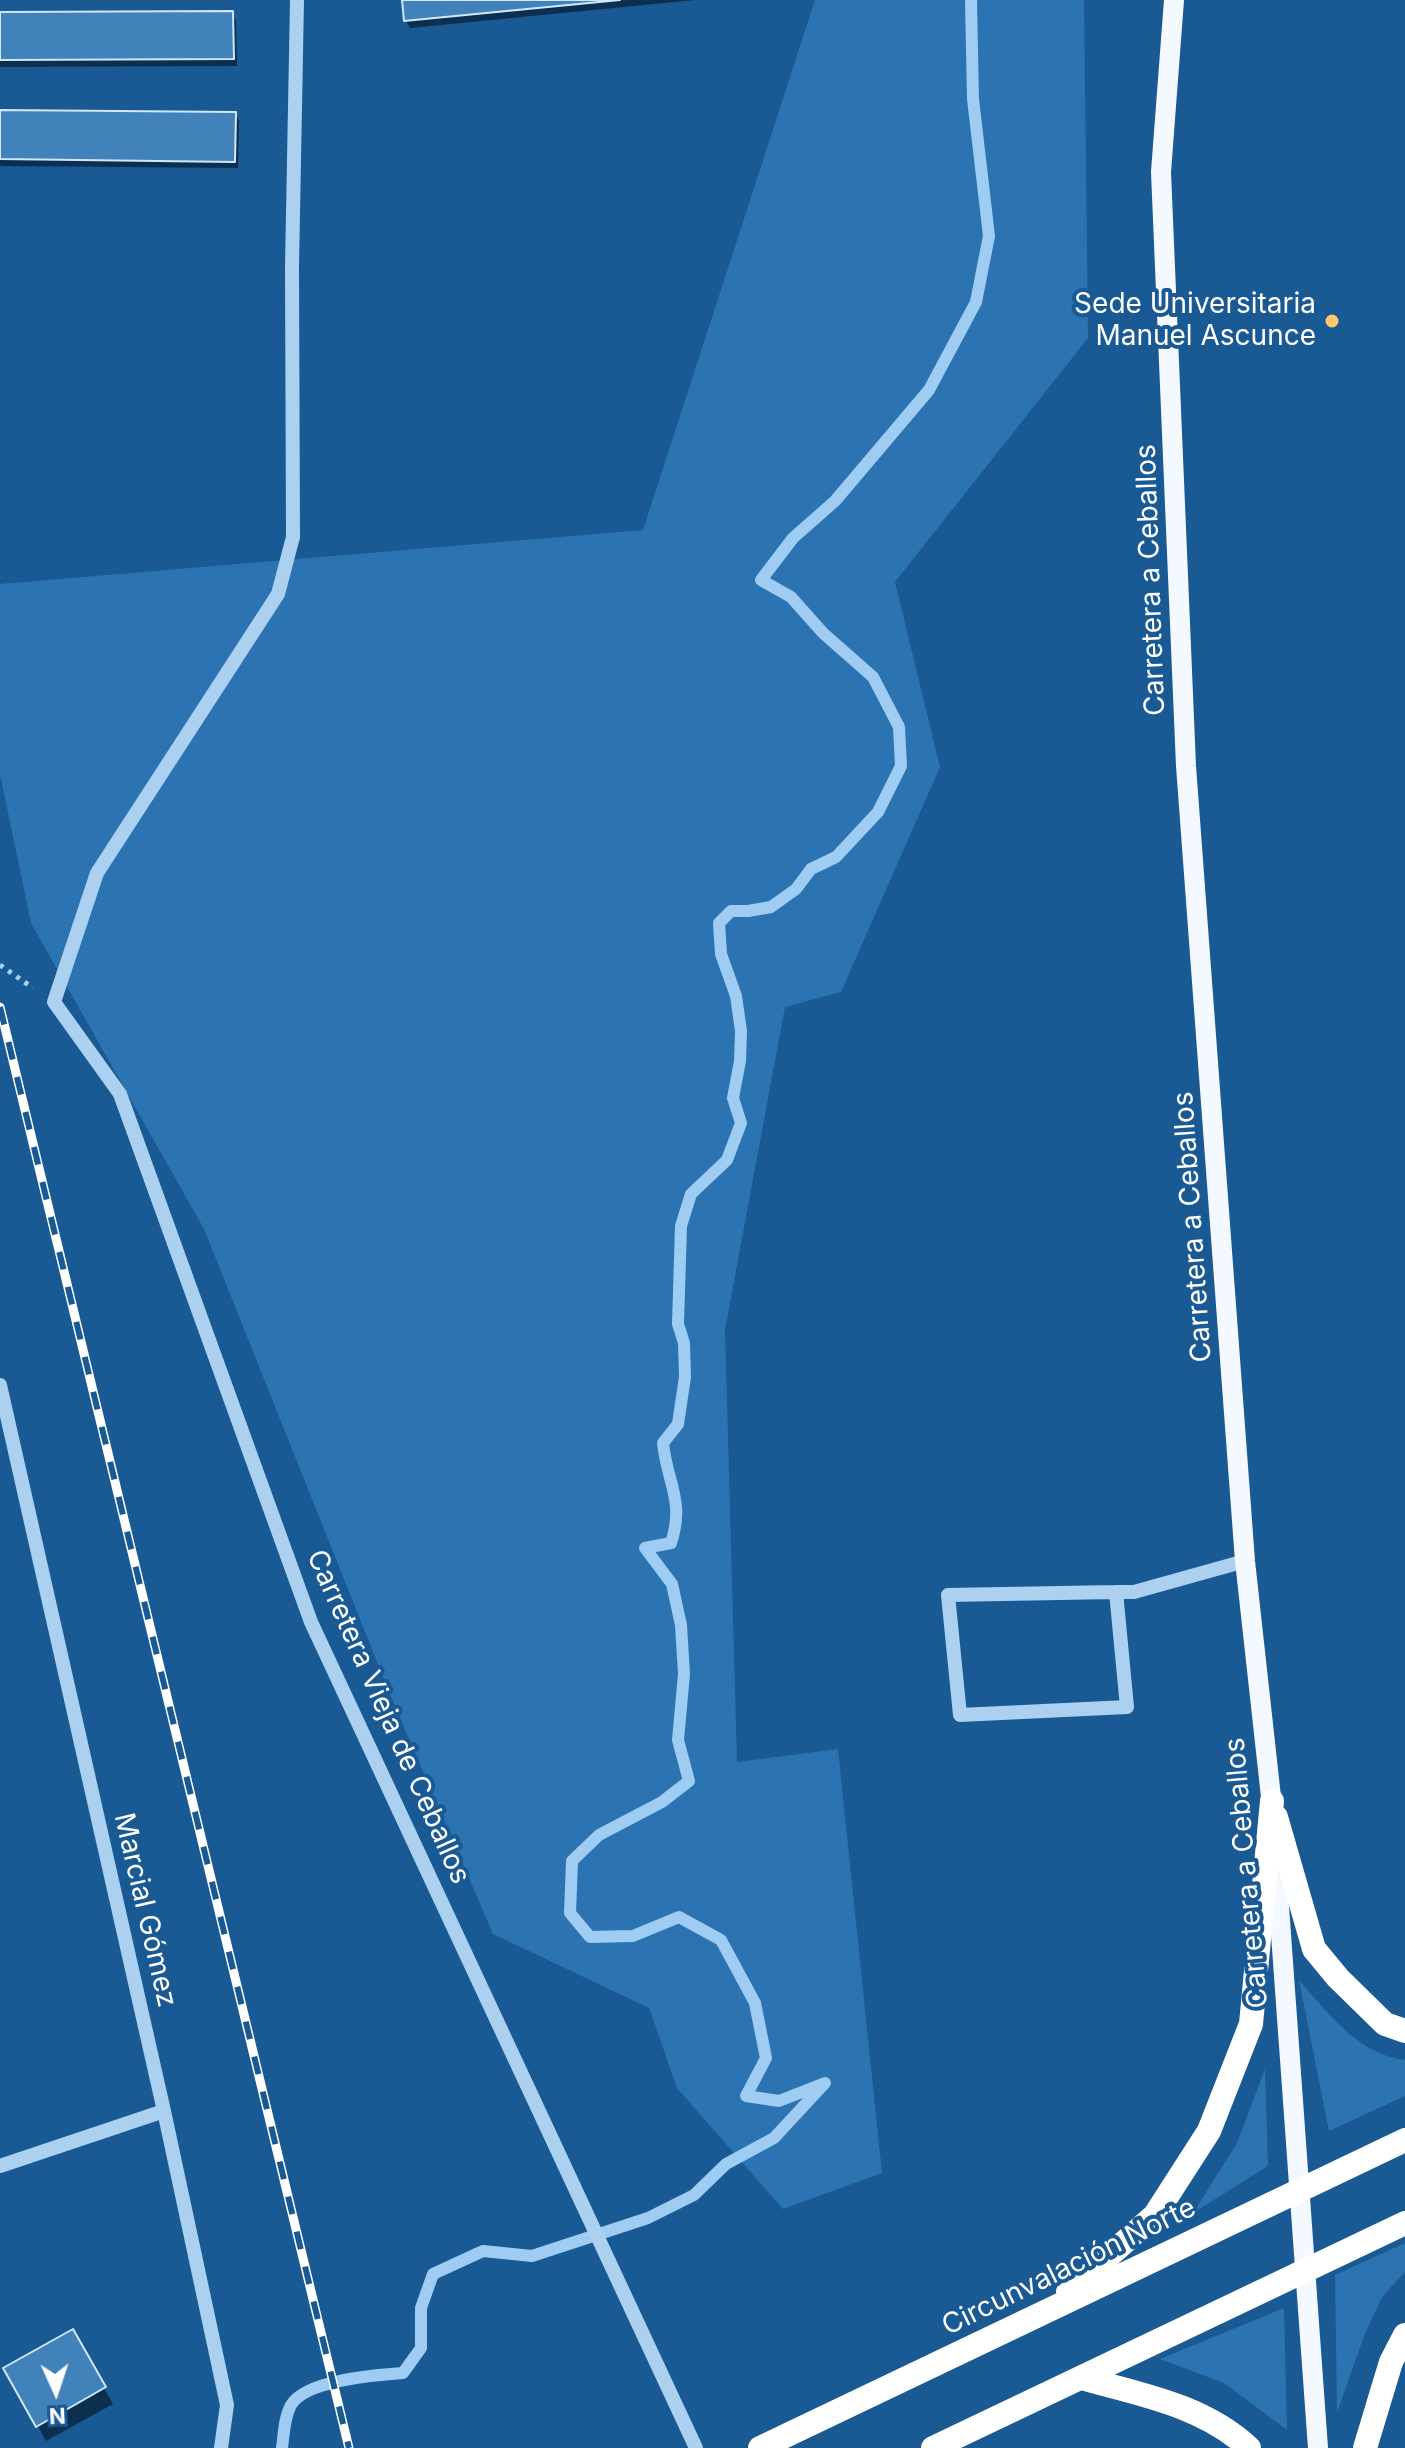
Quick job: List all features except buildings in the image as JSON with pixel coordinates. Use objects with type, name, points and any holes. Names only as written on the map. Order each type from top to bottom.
[{"type":"highway","points":[[1272,1801],[1314,1949],[1338,1978],[1385,2024],[1405,2031]]},
{"type":"highway","points":[[1046,2312],[1155,2215],[1209,2131],[1251,2024],[1272,1801]]},
{"type":"highway","name":"Circunvalación Norte","points":[[760,2448],[1405,2140]]},
{"type":"highway","points":[[933,2448],[1405,2223]]},
{"type":"highway","points":[[1365,2448],[1391,2362],[1405,2335]]},
{"type":"highway","points":[[1081,2378],[1187,2407],[1249,2448]]},
{"type":"main road","name":"Carretera a Ceballos","points":[[1174,0],[1161,172],[1186,766],[1245,1561],[1272,1801],[1318,2448]]},
{"type":"street","points":[[54,1002],[97,873],[278,594],[293,537],[292,267],[297,0]]},
{"type":"street","name":"Carretera Vieja de Ceballos","points":[[54,1002],[120,1094],[311,1622],[696,2448]]},
{"type":"street","name":"Marcial Gómez","points":[[0,1385],[227,2405],[221,2448]]},
{"type":"street","points":[[1116,1592],[1127,1707],[960,1715],[948,1595],[1116,1592],[1134,1592],[1245,1561]]},
{"type":"street","points":[[0,2166],[164,2111]]},
{"type":"path","points":[[0,965],[54,1002]]},
{"type":"shaded area","points":[[815,0],[1084,0],[1088,338],[895,582],[940,767],[841,992],[785,1007],[725,1330],[737,1762],[838,1749],[882,2173],[783,2209],[677,2088],[649,2008],[493,1934],[393,1702],[204,1229],[31,923],[0,774],[0,584],[643,530]]},
{"type":"shaded area","points":[[1299,1980],[1358,2041],[1373,2050],[1405,2060],[1405,2096],[1329,2131]]},
{"type":"shaded area","points":[[1265,2069],[1268,2166],[1193,2213],[1237,2143]]},
{"type":"shaded area","points":[[1405,2243],[1405,2272],[1382,2297],[1364,2336],[1337,2413],[1335,2275]]},
{"type":"shaded area","points":[[1284,2308],[1287,2430],[1224,2383],[1160,2359]]},
{"type":"waterway","points":[[282,2448],[287,2415],[299,2397],[342,2380],[403,2373],[421,2348],[421,2308],[433,2274],[483,2251],[532,2256],[648,2218],[694,2195],[726,2164],[774,2138],[825,2083],[779,2101],[746,2096],[766,2058],[755,2003],[721,1940],[679,1917],[633,1936],[590,1937],[570,1913],[572,1861],[599,1835],[662,1802],[689,1781],[678,1740],[684,1674],[681,1625],[672,1584],[645,1548],[671,1543],[675,1528],[676,1503],[663,1443],[678,1424],[685,1377],[684,1343],[678,1324],[681,1226],[691,1194],[727,1160],[741,1123],[733,1098],[740,1061],[741,1031],[736,996],[721,954],[719,923],[731,911],[771,907],[796,889],[811,869],[836,857],[878,812],[901,766],[899,727],[873,677],[823,633],[791,597],[761,580],[793,538],[835,501],[929,390],[976,302],[989,236],[973,99],[971,0]]},
{"type":"railway","points":[[0,1007],[349,2448]]},
{"type":"place","name":"Sede Universitaria Manuel Ascunce","points":[[1332,321]]}]
